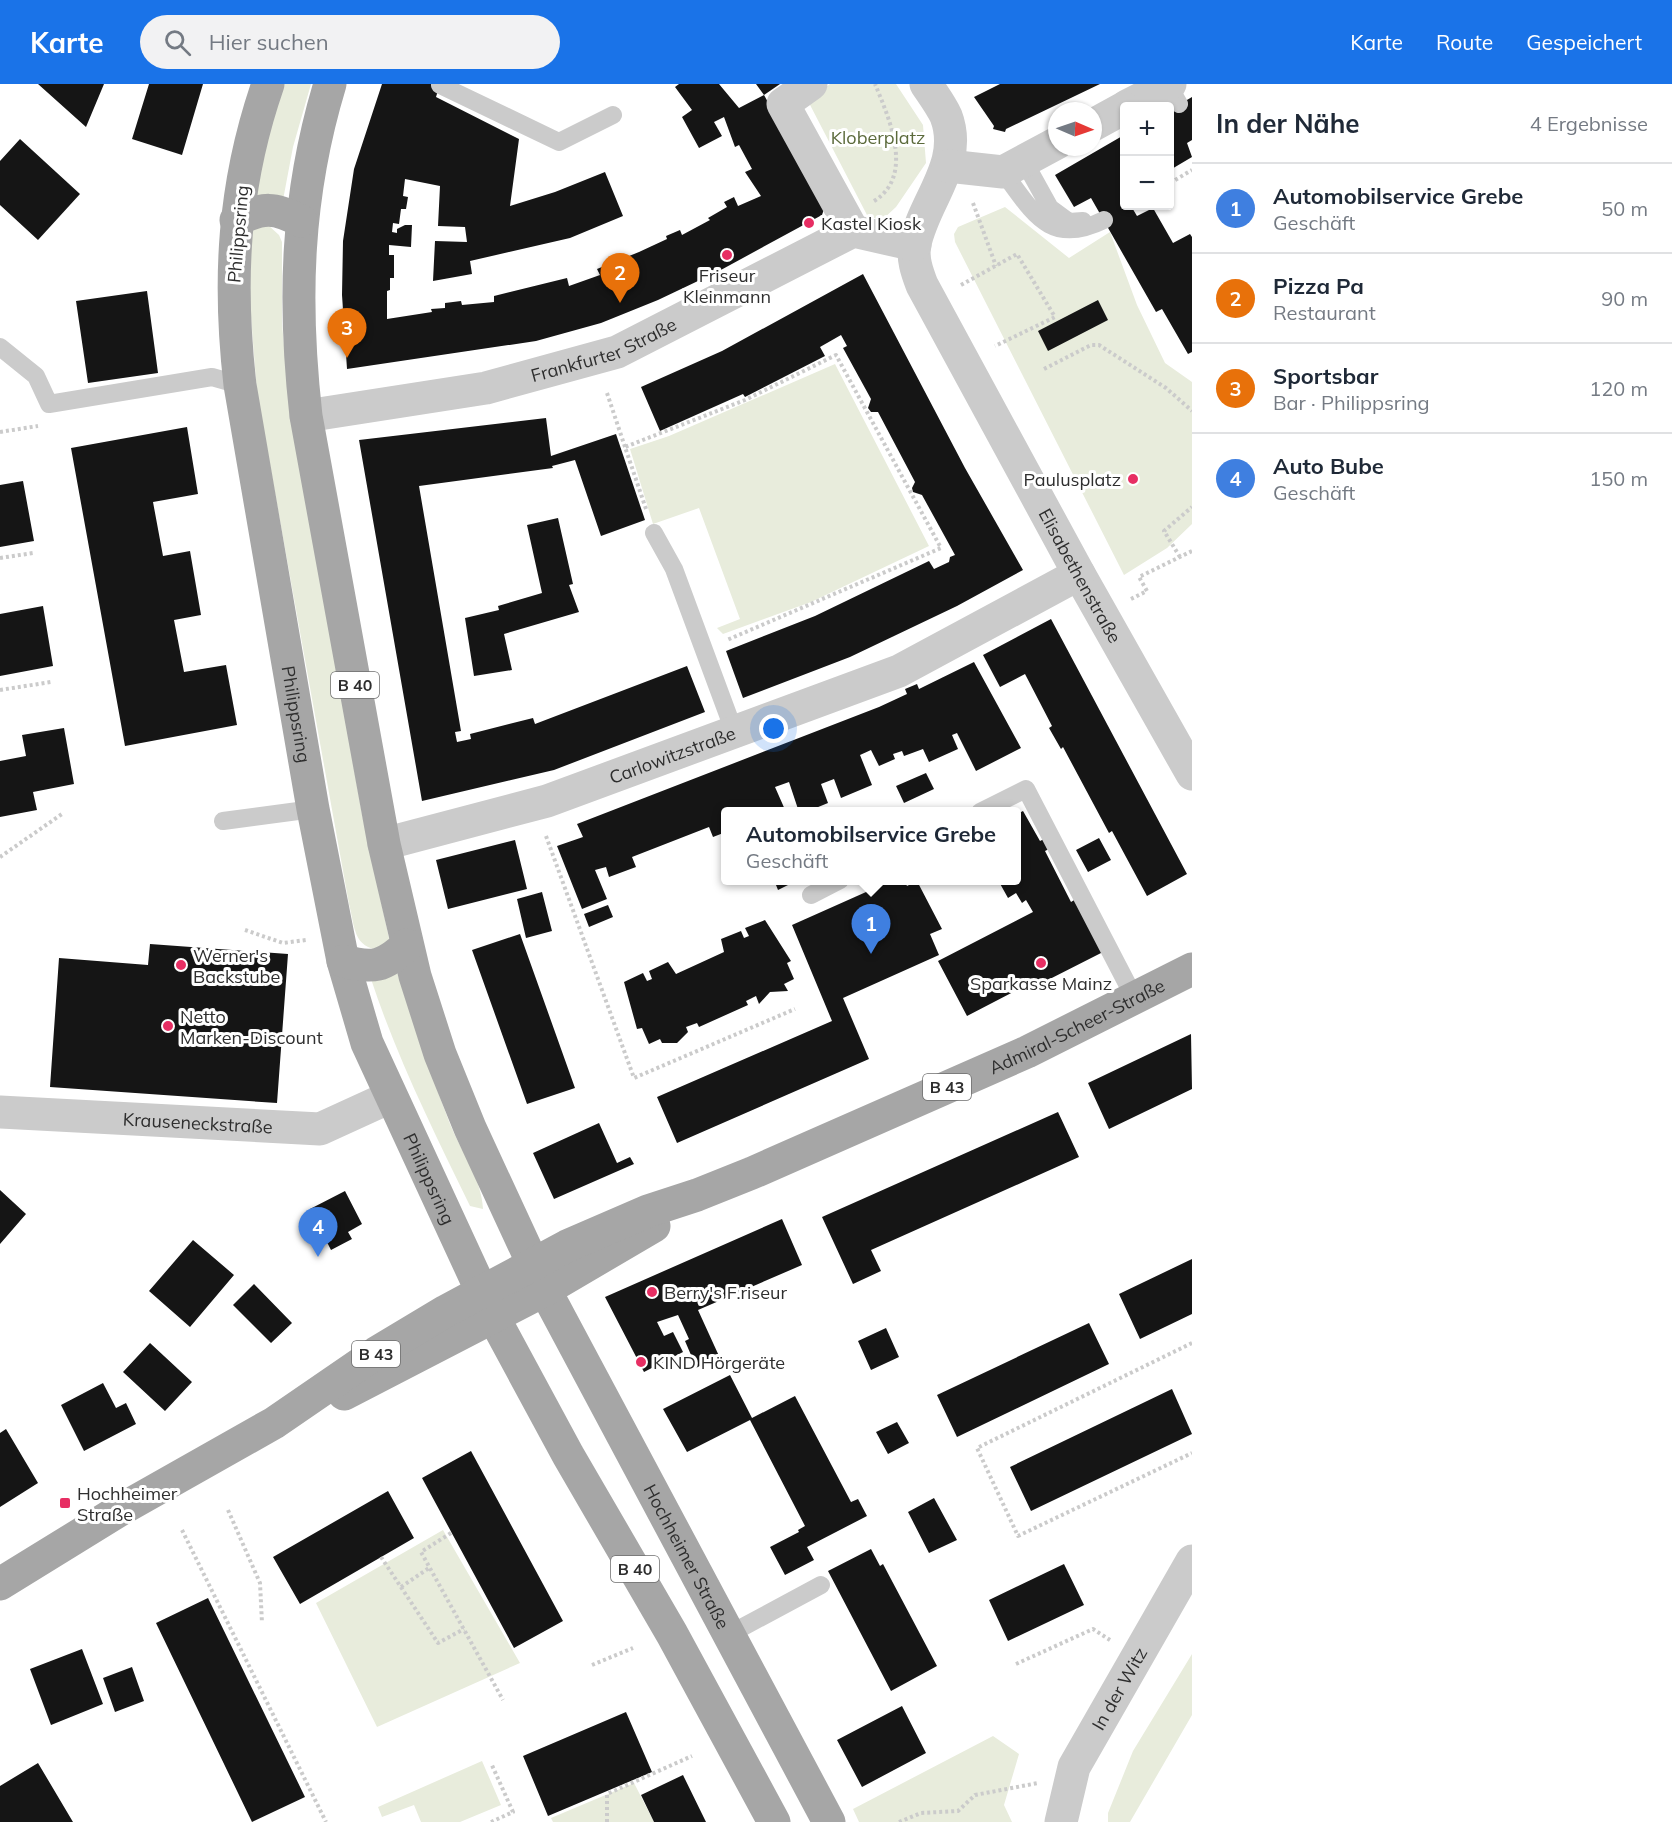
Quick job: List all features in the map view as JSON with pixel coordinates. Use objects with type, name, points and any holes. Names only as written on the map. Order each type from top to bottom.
[{"type":"main road","name":"Philippsring","points":[[268,84],[248,153],[236,220],[232,267],[233,323],[240,385],[314,809],[343,961],[367,1043],[390,1097],[488,1304]]},
{"type":"main road","name":"B 40","points":[[330,84],[310,165],[301,221],[298,323],[306,416],[384,844],[407,945],[441,1054],[470,1128],[539,1277]]},
{"type":"main road","points":[[236,220],[258,210],[280,210],[301,221]]},
{"type":"main road","points":[[343,961],[366,967],[390,961],[407,945]]},
{"type":"main road","name":"Admiral-Scheer-Straße","points":[[539,1277],[605,1228],[697,1195],[1027,1052],[1192,969]]},
{"type":"main road","name":"B 43","points":[[0,1584],[120,1510],[274,1424],[384,1376],[488,1304],[539,1277]]},
{"type":"main road","name":"Hochheimer Straße","points":[[539,1277],[829,1822]]},
{"type":"main road","name":"B 40","points":[[488,1304],[774,1822]]},
{"type":"street","points":[[811,84],[783,104],[852,231],[915,245],[948,166],[951,140],[946,116],[926,84]]},
{"type":"street","points":[[1141,102],[1173,91]]},
{"type":"street","points":[[1102,119],[1120,110]]},
{"type":"street","points":[[948,166],[1014,166],[1048,148]]},
{"type":"street","name":"Frankfurter Straße","points":[[306,416],[486,388],[617,352],[852,231]]},
{"type":"street","name":"Elisabethenstraße","points":[[915,245],[915,267],[922,285],[1079,574],[1192,774]]},
{"type":"street","name":"Carlowitzstraße","points":[[384,844],[534,804],[898,671],[1079,574]]},
{"type":"street","name":"Krauseneckstraße","points":[[0,1112],[320,1128],[390,1097]]},
{"type":"street","name":"In der Witz","points":[[1061,1822],[1074,1767],[1192,1561]]},
{"type":"lane","points":[[440,85],[559,142],[613,115]]},
{"type":"lane","points":[[1014,166],[1037,217],[1052,228],[1086,229],[1102,216]]},
{"type":"lane","points":[[0,347],[36,376],[49,404],[212,377],[240,385]]},
{"type":"lane","points":[[654,533],[674,569],[734,732]]},
{"type":"lane","points":[[990,807],[1026,789],[1135,999]]},
{"type":"lane","points":[[223,821],[314,809]]},
{"type":"lane","points":[[811,895],[830,885]]},
{"type":"lane","points":[[728,1635],[821,1585]]},
{"type":"path","points":[[869,203],[885,193],[891,184],[897,162],[890,124],[875,84]]},
{"type":"path","points":[[1174,181],[1192,170]]},
{"type":"path","points":[[973,203],[996,266]]},
{"type":"path","points":[[961,285],[1017,254],[1055,317],[995,346]]},
{"type":"path","points":[[1044,369],[1091,345],[1100,345],[1166,388],[1192,411]]},
{"type":"path","points":[[625,447],[745,400],[836,355],[941,548],[704,649]]},
{"type":"path","points":[[607,393],[654,533]]},
{"type":"path","points":[[1180,557],[1164,531],[1192,507]]},
{"type":"path","points":[[1131,600],[1148,591],[1139,577],[1192,551]]},
{"type":"path","points":[[0,558],[33,553]]},
{"type":"path","points":[[0,690],[51,681]]},
{"type":"path","points":[[534,804],[634,1078],[795,1009]]},
{"type":"path","points":[[0,857],[62,814]]},
{"type":"path","points":[[245,930],[283,943],[310,939]]},
{"type":"path","points":[[1192,1343],[977,1448],[1018,1536],[1192,1453]]},
{"type":"path","points":[[228,1510],[260,1583],[262,1623]]},
{"type":"path","points":[[182,1530],[326,1822]]},
{"type":"path","points":[[452,1533],[421,1552],[503,1700]]},
{"type":"path","points":[[381,1557],[438,1643],[464,1629]]},
{"type":"path","points":[[400,1587],[429,1568]]},
{"type":"path","points":[[1016,1664],[1093,1629],[1136,1657]]},
{"type":"path","points":[[228,1639],[236,1636]]},
{"type":"path","points":[[592,1665],[633,1648]]},
{"type":"path","points":[[259,1703],[267,1700]]},
{"type":"path","points":[[607,1822],[607,1794],[692,1756]]},
{"type":"path","points":[[491,1822],[513,1812],[492,1763]]},
{"type":"path","points":[[291,1769],[297,1766]]},
{"type":"path","points":[[899,1822],[921,1814],[958,1811],[975,1795],[1071,1778]]},
{"type":"green space","points":[[282,84],[311,84],[293,147],[283,200],[256,195],[268,129]]},
{"type":"green space","name":"Kloberplatz","points":[[830,84],[896,84],[923,125],[926,163],[896,207],[881,221],[867,215],[808,101]]},
{"type":"green space","name":"Paulusplatz","points":[[1005,207],[1069,258],[1110,232],[1137,305],[1165,363],[1192,382],[1192,524],[1167,548],[1124,575],[955,242],[954,234],[958,227]]},
{"type":"green space","points":[[268,225],[279,235],[282,242],[282,324],[289,398],[362,814],[389,938],[388,944],[381,950],[360,941],[349,904],[257,393],[248,279],[250,236],[255,227]]},
{"type":"green space","points":[[835,364],[929,546],[811,602],[723,634],[717,628],[740,619],[699,508],[653,524],[630,449],[669,436]]},
{"type":"green space","points":[[397,972],[450,1124],[479,1187],[483,1209],[470,1206],[417,1094],[381,1008],[371,979]]},
{"type":"green space","points":[[443,1530],[520,1663],[377,1727],[316,1603]]},
{"type":"green space","points":[[1192,1654],[1192,1715],[1130,1822],[1108,1822],[1108,1813],[1133,1751]]},
{"type":"green space","points":[[993,1736],[1019,1754],[1004,1805],[1012,1822],[859,1822],[853,1809]]},
{"type":"green space","points":[[482,1761],[501,1805],[460,1822],[421,1822],[414,1805],[382,1817],[378,1807]]},
{"type":"green space","points":[[634,1783],[654,1822],[553,1822],[551,1818]]},
{"type":"building","points":[[38,84],[104,84],[86,127]]},
{"type":"building","points":[[149,84],[203,84],[182,155],[132,139]]},
{"type":"building","points":[[382,84],[440,84],[436,97],[519,139],[510,206],[555,192],[605,172],[623,216],[570,238],[470,261],[472,274],[433,281],[435,241],[467,242],[465,227],[438,226],[440,186],[405,179],[403,196],[408,197],[406,209],[401,209],[399,224],[393,223],[392,232],[397,233],[397,229],[405,225],[412,225],[411,247],[389,245],[389,255],[394,255],[394,278],[390,278],[390,290],[387,291],[387,319],[432,312],[431,309],[445,308],[445,303],[461,301],[462,305],[494,302],[494,296],[567,278],[569,286],[600,275],[597,269],[667,239],[666,236],[680,230],[682,235],[710,220],[708,218],[727,207],[724,202],[734,197],[738,206],[761,196],[745,172],[752,169],[739,145],[735,147],[724,117],[714,122],[722,136],[699,148],[682,117],[692,110],[675,87],[679,84],[719,84],[739,108],[764,95],[825,206],[822,215],[719,271],[658,300],[601,323],[536,341],[347,369],[342,295],[343,241],[354,169]]},
{"type":"building","points":[[756,84],[780,84],[764,95]]},
{"type":"building","points":[[1000,84],[1100,84],[1062,102],[1048,102],[1048,109],[1006,129],[1005,132],[993,129],[994,126],[974,97]]},
{"type":"building","points":[[1192,97],[1192,140],[1187,143],[1192,157],[1174,168],[1174,156],[1174,108]]},
{"type":"building","points":[[1120,137],[1120,210],[1133,210],[1137,216],[1154,210],[1173,243],[1190,234],[1192,237],[1192,352],[1188,354],[1162,309],[1156,312],[1091,198],[1074,207],[1055,175],[1088,156],[1102,156],[1102,148]]},
{"type":"building","points":[[20,139],[80,194],[38,240],[0,205],[0,161]]},
{"type":"building","points":[[863,274],[965,468],[1023,570],[957,606],[850,657],[743,698],[726,651],[815,616],[929,561],[934,569],[949,562],[950,557],[955,555],[922,495],[913,492],[915,482],[878,412],[871,412],[868,408],[871,399],[843,348],[847,346],[841,335],[820,347],[825,356],[745,397],[743,394],[660,431],[641,387],[722,351]]},
{"type":"building","points":[[147,291],[158,373],[88,383],[76,301]]},
{"type":"building","points":[[1098,300],[1108,320],[1048,351],[1038,331]]},
{"type":"building","points":[[546,418],[551,456],[616,434],[645,520],[601,536],[575,460],[552,466],[553,468],[419,486],[461,731],[455,732],[457,742],[471,739],[470,734],[533,718],[535,724],[687,666],[705,712],[554,770],[422,801],[359,440]]},
{"type":"building","points":[[187,427],[198,494],[153,502],[163,556],[190,551],[201,615],[174,620],[184,672],[226,665],[237,725],[125,746],[71,448]]},
{"type":"building","points":[[23,481],[34,541],[0,547],[0,485]]},
{"type":"building","points":[[558,518],[573,584],[569,585],[579,612],[504,634],[512,670],[474,676],[465,618],[499,610],[498,606],[542,593],[527,525]]},
{"type":"building","points":[[43,606],[53,666],[0,676],[0,614]]},
{"type":"building","points":[[1051,619],[1187,874],[1147,896],[1112,831],[1109,833],[1063,747],[1061,749],[1049,728],[1052,726],[1025,674],[1000,687],[983,655]]},
{"type":"building","points":[[974,662],[1021,748],[976,771],[957,733],[952,735],[958,749],[929,762],[923,749],[904,756],[902,751],[893,754],[895,759],[879,766],[871,750],[860,755],[872,785],[841,798],[834,779],[821,784],[828,803],[818,807],[797,807],[789,782],[775,787],[784,807],[721,807],[721,834],[713,837],[709,827],[632,857],[636,867],[609,877],[606,867],[595,870],[607,899],[582,909],[557,846],[583,837],[577,824],[879,707],[907,694],[905,689],[917,684],[919,689]]},
{"type":"building","points":[[64,728],[74,784],[33,792],[37,810],[0,817],[0,761],[26,756],[22,735]]},
{"type":"building","points":[[926,773],[934,789],[904,803],[896,786]]},
{"type":"building","points":[[1023,811],[1040,841],[1044,839],[1049,849],[1045,851],[1071,902],[1079,897],[1103,952],[1038,985],[1036,980],[967,1016],[938,961],[1033,912],[1026,900],[1022,903],[1016,893],[1008,898],[1001,885],[1021,885],[1021,812]]},
{"type":"building","points":[[1099,838],[1111,860],[1088,872],[1076,850]]},
{"type":"building","points":[[515,840],[527,889],[448,909],[436,860]]},
{"type":"building","points":[[776,885],[788,885],[778,890]]},
{"type":"building","points":[[882,885],[919,885],[942,929],[930,934],[939,955],[843,998],[869,1059],[677,1143],[657,1097],[832,1021],[792,925]]},
{"type":"building","points":[[542,892],[552,931],[526,938],[517,899]]},
{"type":"building","points":[[608,905],[613,917],[589,927],[584,914]]},
{"type":"building","points":[[765,920],[791,961],[787,963],[794,979],[784,984],[788,991],[770,992],[759,1004],[756,996],[746,1001],[748,1005],[699,1027],[697,1023],[686,1027],[688,1032],[677,1043],[662,1043],[660,1039],[649,1044],[642,1028],[637,1029],[624,982],[643,973],[647,981],[652,979],[649,971],[668,962],[676,974],[724,952],[721,939],[741,931],[744,938],[749,936],[745,928]]},
{"type":"building","points":[[520,934],[575,1088],[527,1104],[472,950]]},
{"type":"building","name":"Netto Marken-Discount","points":[[150,944],[288,954],[277,1103],[50,1087],[59,958],[148,965]]},
{"type":"building","points":[[1191,1034],[1192,1089],[1109,1129],[1088,1083]]},
{"type":"building","points":[[1058,1112],[1079,1157],[871,1250],[881,1271],[853,1284],[822,1217]]},
{"type":"building","points":[[599,1123],[617,1163],[630,1157],[634,1164],[554,1199],[533,1153]]},
{"type":"building","points":[[0,1190],[26,1214],[0,1244]]},
{"type":"building","points":[[345,1191],[362,1224],[348,1232],[352,1239],[331,1250],[310,1209]]},
{"type":"building","points":[[782,1219],[802,1265],[698,1310],[719,1356],[694,1369],[688,1357],[691,1355],[685,1341],[689,1339],[678,1315],[657,1322],[664,1336],[673,1332],[683,1352],[644,1372],[605,1297]]},
{"type":"building","points":[[193,1240],[234,1275],[190,1327],[149,1291]]},
{"type":"building","points":[[1192,1259],[1192,1314],[1140,1339],[1119,1294]]},
{"type":"building","points":[[254,1284],[292,1323],[271,1343],[233,1305]]},
{"type":"building","points":[[1089,1323],[1109,1364],[957,1437],[937,1395]]},
{"type":"building","points":[[886,1328],[899,1357],[871,1370],[858,1341]]},
{"type":"building","points":[[150,1343],[192,1382],[165,1411],[123,1372]]},
{"type":"building","points":[[730,1375],[752,1418],[795,1396],[851,1502],[858,1499],[867,1516],[807,1547],[814,1560],[785,1575],[770,1547],[799,1532],[798,1530],[805,1526],[750,1420],[687,1452],[663,1409]]},
{"type":"building","points":[[103,1383],[116,1408],[126,1403],[136,1424],[84,1451],[61,1405]]},
{"type":"building","points":[[1172,1389],[1192,1434],[1031,1511],[1010,1467]]},
{"type":"building","points":[[897,1422],[909,1443],[888,1454],[876,1432]]},
{"type":"building","points":[[6,1429],[38,1483],[0,1507],[0,1433]]},
{"type":"building","points":[[471,1451],[563,1621],[514,1648],[422,1478]]},
{"type":"building","points":[[388,1491],[414,1538],[300,1604],[273,1557]]},
{"type":"building","points":[[934,1498],[957,1540],[929,1553],[908,1512]]},
{"type":"building","points":[[871,1549],[880,1566],[883,1564],[937,1666],[891,1691],[828,1571]]},
{"type":"building","points":[[1064,1564],[1084,1605],[1008,1641],[989,1600]]},
{"type":"building","points":[[208,1598],[305,1797],[252,1822],[156,1623]]},
{"type":"building","points":[[82,1649],[103,1704],[51,1725],[30,1669]]},
{"type":"building","points":[[132,1667],[144,1701],[115,1712],[103,1678]]},
{"type":"building","points":[[902,1706],[926,1753],[862,1787],[837,1740]]},
{"type":"building","points":[[626,1712],[652,1772],[548,1816],[523,1756]]},
{"type":"building","points":[[38,1763],[73,1822],[0,1822],[0,1786]]},
{"type":"building","points":[[683,1775],[706,1822],[654,1822],[641,1795]]},
{"type":"place","name":"Kastel Kiosk","points":[[809,223]]},
{"type":"place","name":"Friseur Kleinmann","points":[[727,255]]},
{"type":"place","name":"Pizza Pa","points":[[620,303]]},
{"type":"place","name":"Sportsbar","points":[[347,358]]},
{"type":"place","name":"Paulusplatz","points":[[1133,479]]},
{"type":"place","name":"Automobilservice Grebe","points":[[871,954]]},
{"type":"place","name":"Sparkasse Mainz","points":[[1041,963]]},
{"type":"place","name":"Werner's Backstube","points":[[181,965]]},
{"type":"place","name":"Netto Marken-Discount","points":[[168,1026]]},
{"type":"place","name":"Auto Bube","points":[[318,1257]]},
{"type":"place","name":"Berry's F.riseur","points":[[652,1292]]},
{"type":"place","name":"KIND Hörgeräte","points":[[641,1362]]},
{"type":"place","name":"Hochheimer Straße","points":[[65,1503]]}]
